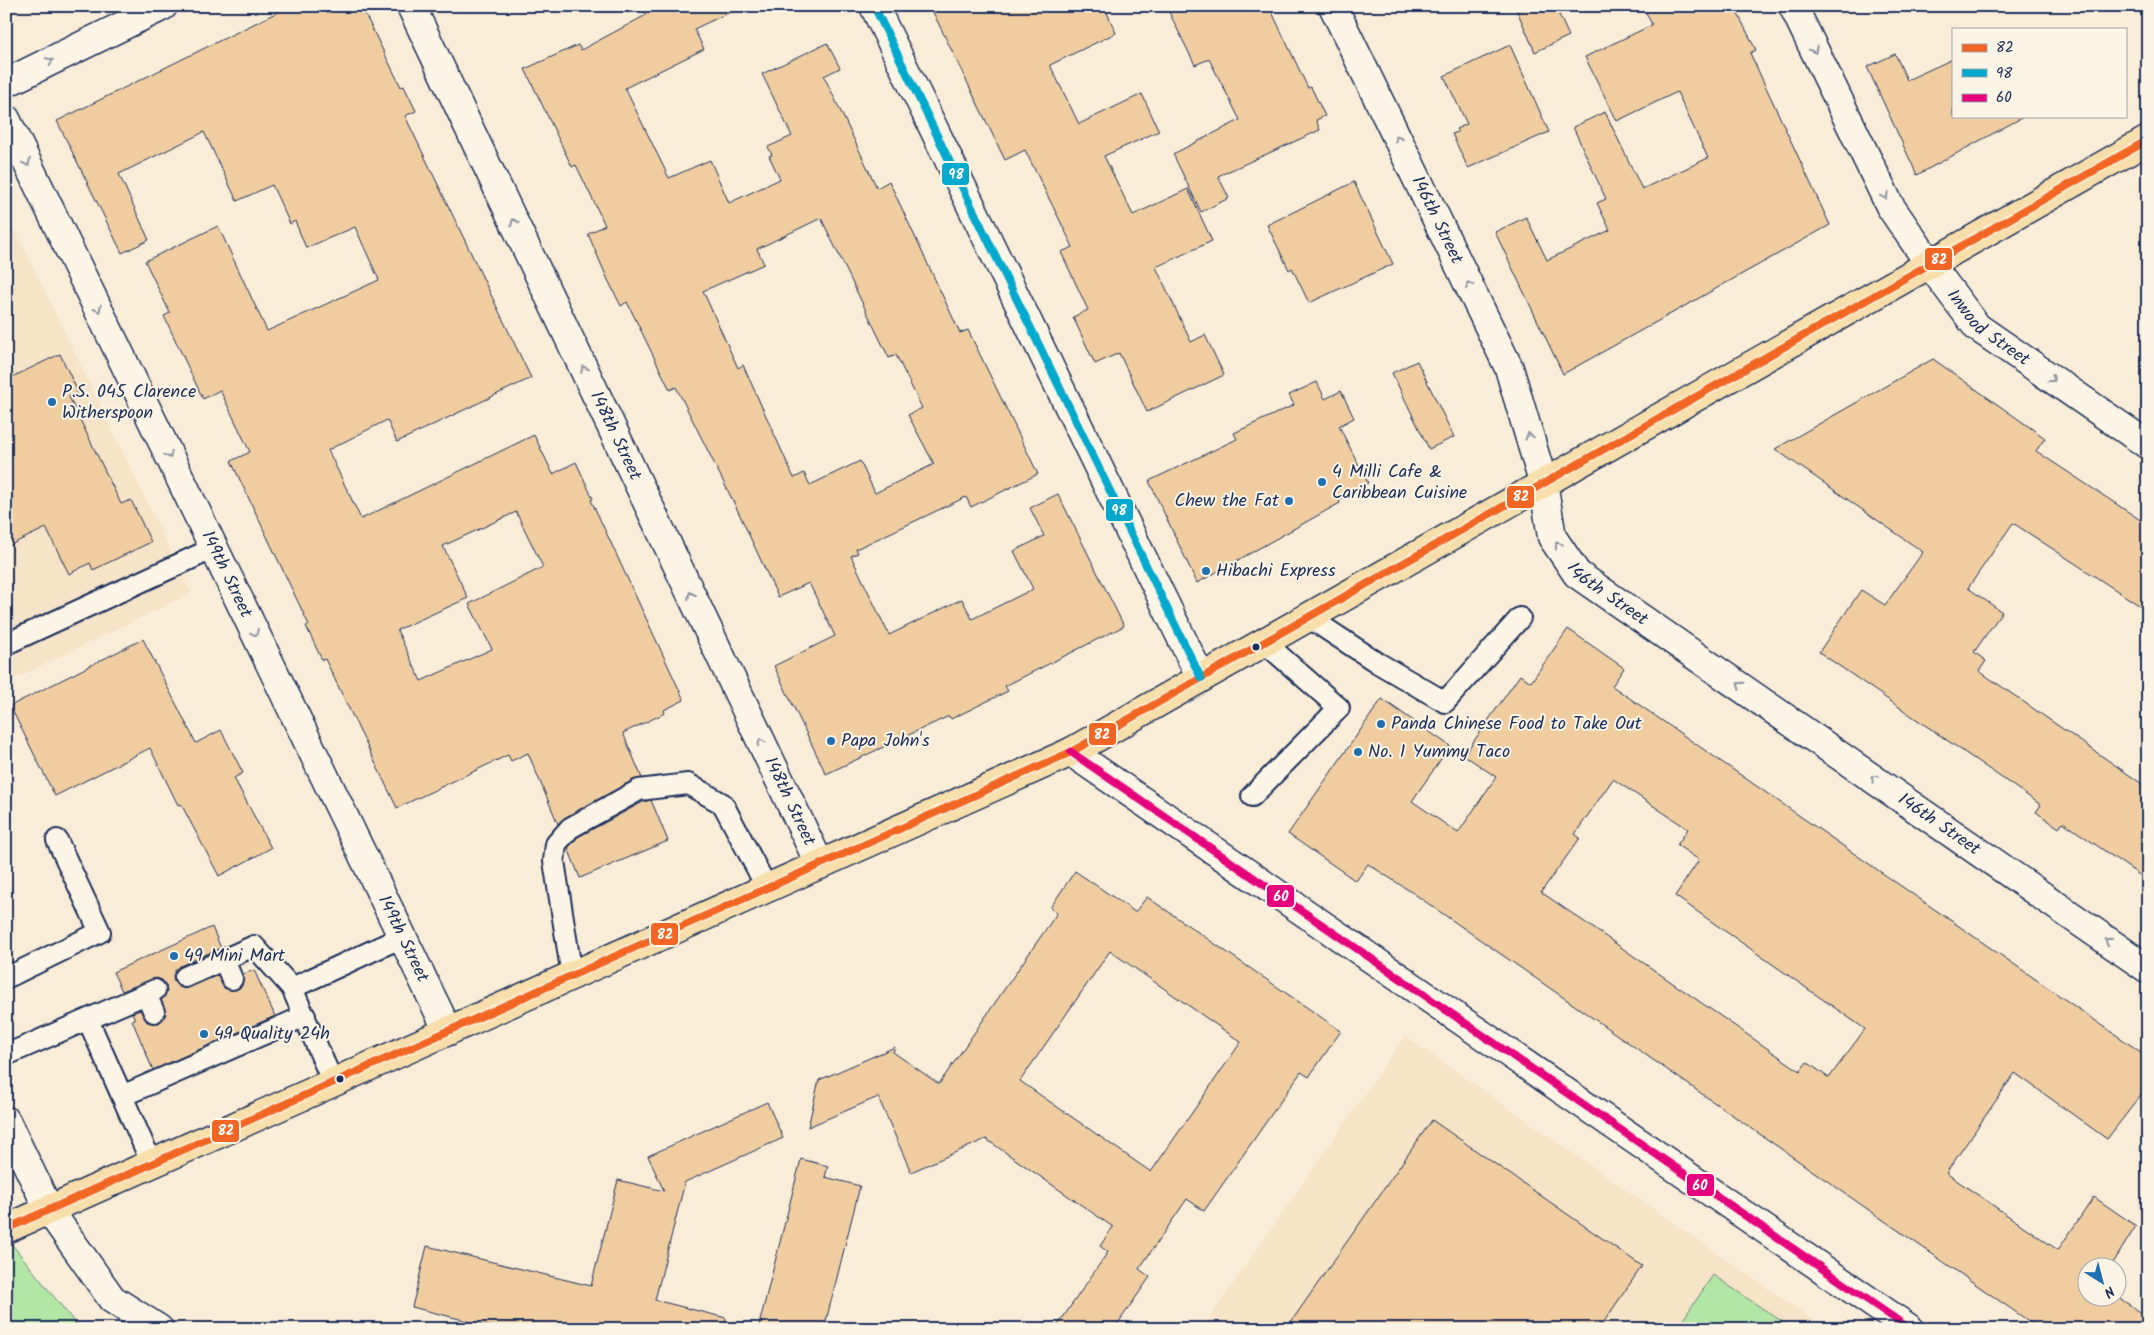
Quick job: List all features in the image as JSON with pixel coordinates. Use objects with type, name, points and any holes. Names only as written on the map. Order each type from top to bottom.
[{"type":"main road","points":[[6,1228],[50,1210],[1071,752],[1543,482],[2148,140]]},
{"type":"street","points":[[6,83],[163,6]]},
{"type":"street","name":"148th Street","points":[[412,6],[820,865]]},
{"type":"street","points":[[874,6],[1201,678]]},
{"type":"street","name":"146th Street","points":[[1333,6],[1510,368],[1543,482],[1552,537],[1577,574],[2148,969]]},
{"type":"street","name":"Inwood Street","points":[[1793,6],[1890,206],[1929,263],[1978,327],[2148,446]]},
{"type":"street","name":"149th Street","points":[[6,119],[448,1031]]},
{"type":"street","points":[[1071,752],[1910,1329]]},
{"type":"street","points":[[6,1121],[50,1210],[112,1299],[159,1329]]},
{"type":"lane","points":[[6,644],[214,548]]},
{"type":"lane","points":[[1308,617],[1378,663],[1445,702],[1520,618]]},
{"type":"lane","points":[[1252,796],[1339,708],[1264,642]]},
{"type":"lane","points":[[572,976],[554,861],[556,844],[570,828],[639,790],[688,784],[724,804],[767,888]]},
{"type":"lane","points":[[6,978],[100,932],[57,840]]},
{"type":"lane","points":[[292,988],[402,937]]},
{"type":"lane","points":[[185,977],[254,946],[292,988],[333,1083]]},
{"type":"lane","points":[[224,960],[232,979]]},
{"type":"lane","points":[[6,1055],[88,1020],[152,999]]},
{"type":"lane","points":[[122,1096],[256,1034],[305,1016]]},
{"type":"lane","points":[[88,1020],[152,1164]]},
{"type":"shaded area","name":"P.S. 045 Clarence Witherspoon","points":[[6,211],[191,593],[6,683]]},
{"type":"shaded area","points":[[1405,1036],[1826,1329],[1202,1329]]},
{"type":"green space","points":[[6,1237],[80,1329],[6,1329]]},
{"type":"green space","points":[[1713,1275],[1793,1329],[1687,1329],[1680,1324]]},
{"type":"building","points":[[290,6],[361,6],[401,87],[404,86],[416,111],[405,116],[531,378],[397,442],[387,420],[328,450],[361,519],[534,435],[553,474],[576,462],[593,499],[591,500],[684,700],[664,710],[665,713],[623,733],[642,778],[633,780],[564,818],[558,824],[528,753],[511,761],[508,755],[397,808],[325,659],[322,660],[306,626],[309,625],[231,461],[250,452],[220,390],[203,399],[164,316],[170,313],[145,261],[218,226],[267,331],[379,280],[355,227],[306,248],[295,221],[290,224],[272,185],[237,201],[204,132],[119,174],[149,240],[122,253],[57,121]],"holes":[[[516,512],[543,567],[469,604],[492,649],[421,681],[397,630],[468,598],[443,546]]]},
{"type":"building","points":[[641,6],[743,6],[694,29],[704,49],[625,88],[669,178],[710,160],[729,203],[780,179],[769,156],[772,155],[768,147],[792,136],[762,74],[827,43],[840,68],[824,76],[877,188],[889,181],[960,333],[968,330],[1038,474],[971,507],[966,497],[856,549],[858,553],[851,556],[889,635],[962,599],[972,619],[1033,589],[1014,551],[1044,536],[1030,508],[1058,494],[1124,626],[1005,686],[1008,691],[951,719],[949,716],[826,774],[774,666],[835,636],[809,583],[778,597],[736,507],[676,387],[670,390],[627,302],[621,306],[608,280],[588,234],[605,225],[576,165],[572,167],[525,69],[578,45],[581,50],[646,15]],"holes":[[[821,218],[889,358],[896,355],[922,408],[908,415],[934,464],[875,493],[860,461],[810,485],[804,473],[794,478],[743,365],[738,368],[703,291],[764,264],[757,249]]]},
{"type":"building","points":[[930,6],[1104,6],[1116,33],[1050,65],[1079,124],[1142,94],[1159,131],[1104,156],[1133,215],[1188,189],[1212,241],[1156,267],[1191,342],[1205,335],[1224,375],[1147,412],[1119,353],[1095,364],[1073,317],[1088,310],[1061,252],[1073,247],[1025,150],[1005,160]]},
{"type":"building","points":[[1166,6],[1269,6],[1308,88],[1311,87],[1325,116],[1316,120],[1320,130],[1218,176],[1229,198],[1201,212],[1173,154],[1240,120],[1209,59],[1195,65]]},
{"type":"building","points":[[1515,6],[1555,6],[1569,36],[1535,52]]},
{"type":"building","points":[[1643,6],[1734,6],[1756,50],[1750,53],[1830,225],[1563,374],[1495,232],[1526,217],[1547,260],[1610,230],[1597,203],[1606,199],[1573,127],[1605,112],[1642,189],[1708,158],[1677,92],[1617,121],[1585,57],[1652,25]]},
{"type":"building","points":[[1510,45],[1549,132],[1468,168],[1452,134],[1458,132],[1456,129],[1467,124],[1444,76]]},
{"type":"building","points":[[1895,54],[1907,80],[1952,59],[1952,118],[2021,118],[1917,175],[1867,67]]},
{"type":"building","points":[[1354,182],[1393,264],[1309,303],[1292,268],[1289,270],[1267,225]]},
{"type":"building","points":[[60,354],[78,392],[69,397],[121,504],[131,500],[151,542],[93,570],[90,563],[69,574],[46,528],[6,547],[6,380]]},
{"type":"building","points":[[1933,359],[2045,438],[2036,451],[2148,525],[2148,611],[2013,523],[1968,588],[2002,612],[1974,652],[1986,661],[1979,671],[2148,788],[2148,881],[2063,822],[2059,828],[2036,812],[2041,805],[1819,652],[1861,590],[1885,605],[1923,552],[1775,449]]},
{"type":"building","points":[[1417,361],[1454,437],[1429,449],[1392,373]]},
{"type":"building","points":[[1317,382],[1325,399],[1341,391],[1354,418],[1339,426],[1368,483],[1339,500],[1340,503],[1197,583],[1149,481],[1237,439],[1234,433],[1294,405],[1289,395]]},
{"type":"building","points":[[1568,629],[1624,668],[1612,686],[2148,1057],[2148,1086],[2107,1139],[2015,1073],[1946,1173],[2058,1250],[2094,1197],[2136,1226],[2116,1258],[2076,1258],[2076,1308],[2126,1308],[2126,1303],[2148,1317],[2148,1329],[2040,1329],[1413,893],[1368,864],[1356,881],[1288,834],[1382,699],[1450,746],[1412,801],[1458,833],[1496,777],[1464,755],[1520,675],[1531,682]],"holes":[[[1613,779],[1688,829],[1677,845],[1699,860],[1675,896],[1865,1029],[1829,1078],[1807,1062],[1800,1071],[1541,892],[1580,838],[1575,834]]]},
{"type":"building","points":[[143,639],[196,743],[221,730],[243,773],[234,778],[271,848],[219,876],[181,804],[178,805],[150,748],[55,796],[10,706]]},
{"type":"building","points":[[651,800],[668,841],[580,878],[568,848],[578,837],[643,802]]},
{"type":"building","points":[[1075,871],[1135,912],[1147,897],[1341,1031],[1309,1077],[1301,1072],[1204,1211],[1187,1199],[1139,1269],[1150,1277],[1114,1329],[1055,1329],[1108,1252],[1100,1246],[1113,1227],[986,1139],[911,1172],[878,1097],[808,1127],[819,1080],[895,1047],[893,1052],[939,1084],[1057,913],[1050,908]],"holes":[[[1110,951],[1241,1042],[1151,1172],[1020,1081]]]},
{"type":"building","points":[[212,927],[221,948],[180,966],[173,975],[174,982],[184,989],[218,975],[224,988],[236,990],[242,986],[243,974],[254,970],[275,1016],[153,1070],[132,1020],[135,1019],[132,1013],[140,1010],[147,1022],[159,1023],[166,1014],[161,1000],[167,992],[166,986],[162,980],[156,978],[122,991],[113,972]]},
{"type":"building","points":[[767,1102],[783,1138],[685,1182],[655,1300],[726,1318],[725,1329],[499,1329],[412,1307],[427,1246],[591,1286],[618,1180],[664,1191],[648,1156]]},
{"type":"building","points":[[1432,1120],[1642,1266],[1599,1329],[1286,1329]]},
{"type":"building","points":[[801,1159],[828,1166],[825,1177],[860,1186],[824,1329],[758,1329]]},
{"type":"transit line","name":"98","points":[[874,6],[1201,678]]},
{"type":"transit line","name":"82","points":[[6,1229],[1071,752],[2148,140]]},
{"type":"transit line","name":"60","points":[[1071,752],[1910,1329]]},
{"type":"place","name":"P.S. 045 Clarence Witherspoon","points":[[52,402]]},
{"type":"place","name":"4 Milli Cafe & Caribbean Cuisine","points":[[1322,482]]},
{"type":"place","name":"Chew the Fat","points":[[1289,501]]},
{"type":"place","name":"Hibachi Express","points":[[1206,571]]},
{"type":"place","name":"Panda Chinese Food to Take Out","points":[[1381,724]]},
{"type":"place","name":"Papa John's","points":[[831,741]]},
{"type":"place","name":"No. 1 Yummy Taco","points":[[1358,752]]},
{"type":"place","name":"49 Mini Mart","points":[[174,956]]},
{"type":"place","name":"49 Quality 24h","points":[[204,1034]]}]
